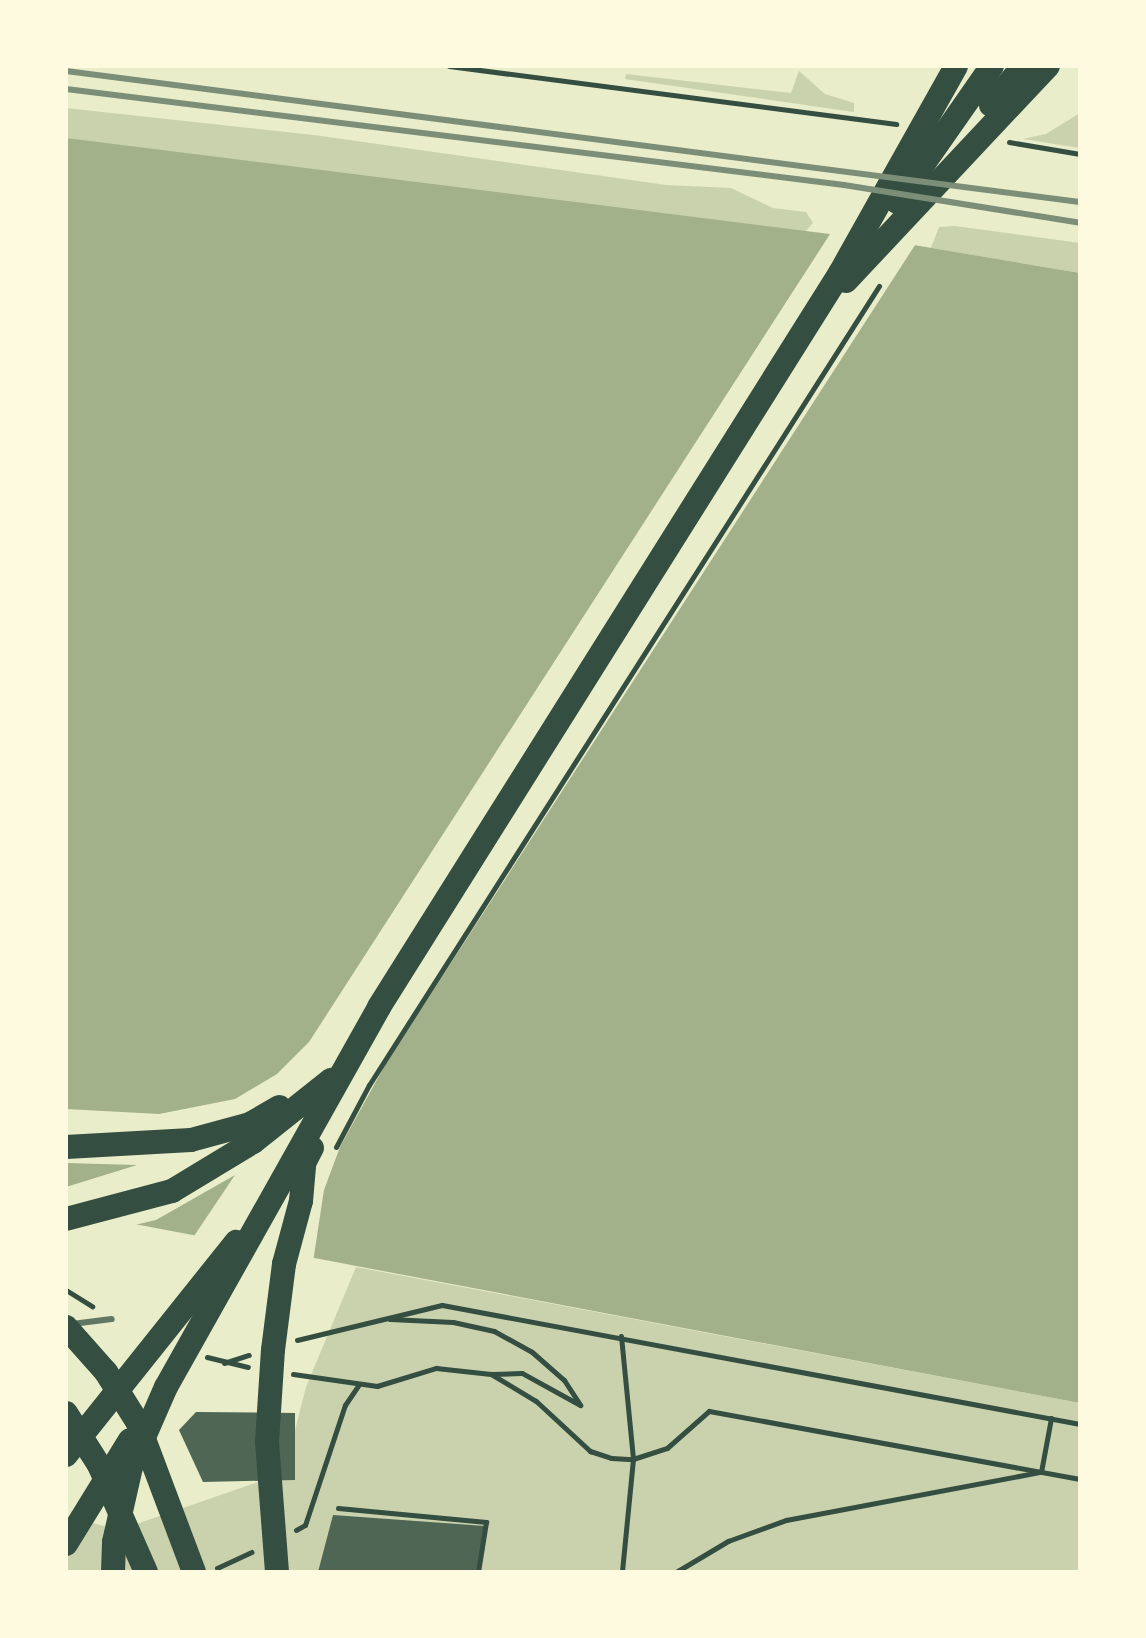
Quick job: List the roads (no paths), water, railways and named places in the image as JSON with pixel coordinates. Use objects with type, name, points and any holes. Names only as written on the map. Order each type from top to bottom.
[{"type":"highway","points":[[70,1537],[237,1263],[304,1163],[372,1033],[840,281],[956,66]]},
{"type":"highway","points":[[113,1572],[120,1505],[146,1428],[379,1007],[840,281],[992,66]]},
{"type":"highway","points":[[840,281],[1023,66]]},
{"type":"highway","points":[[840,281],[1048,66]]},
{"type":"highway","points":[[66,1147],[162,1144],[250,1124],[321,1073],[379,1007]]},
{"type":"highway","points":[[66,1219],[149,1200],[196,1178],[291,1115],[372,1033]]},
{"type":"highway","points":[[277,1572],[267,1456],[270,1396],[277,1304],[304,1163]]},
{"type":"highway","points":[[66,1455],[273,1197]]},
{"type":"highway","points":[[66,1326],[106,1372],[138,1423],[203,1571]]},
{"type":"highway","points":[[66,1413],[99,1465],[146,1572]]},
{"type":"lane","points":[[66,1326],[112,1319]]},
{"type":"railway","points":[[66,71],[1080,202]]},
{"type":"railway","points":[[66,89],[844,185],[1080,223]]}]
